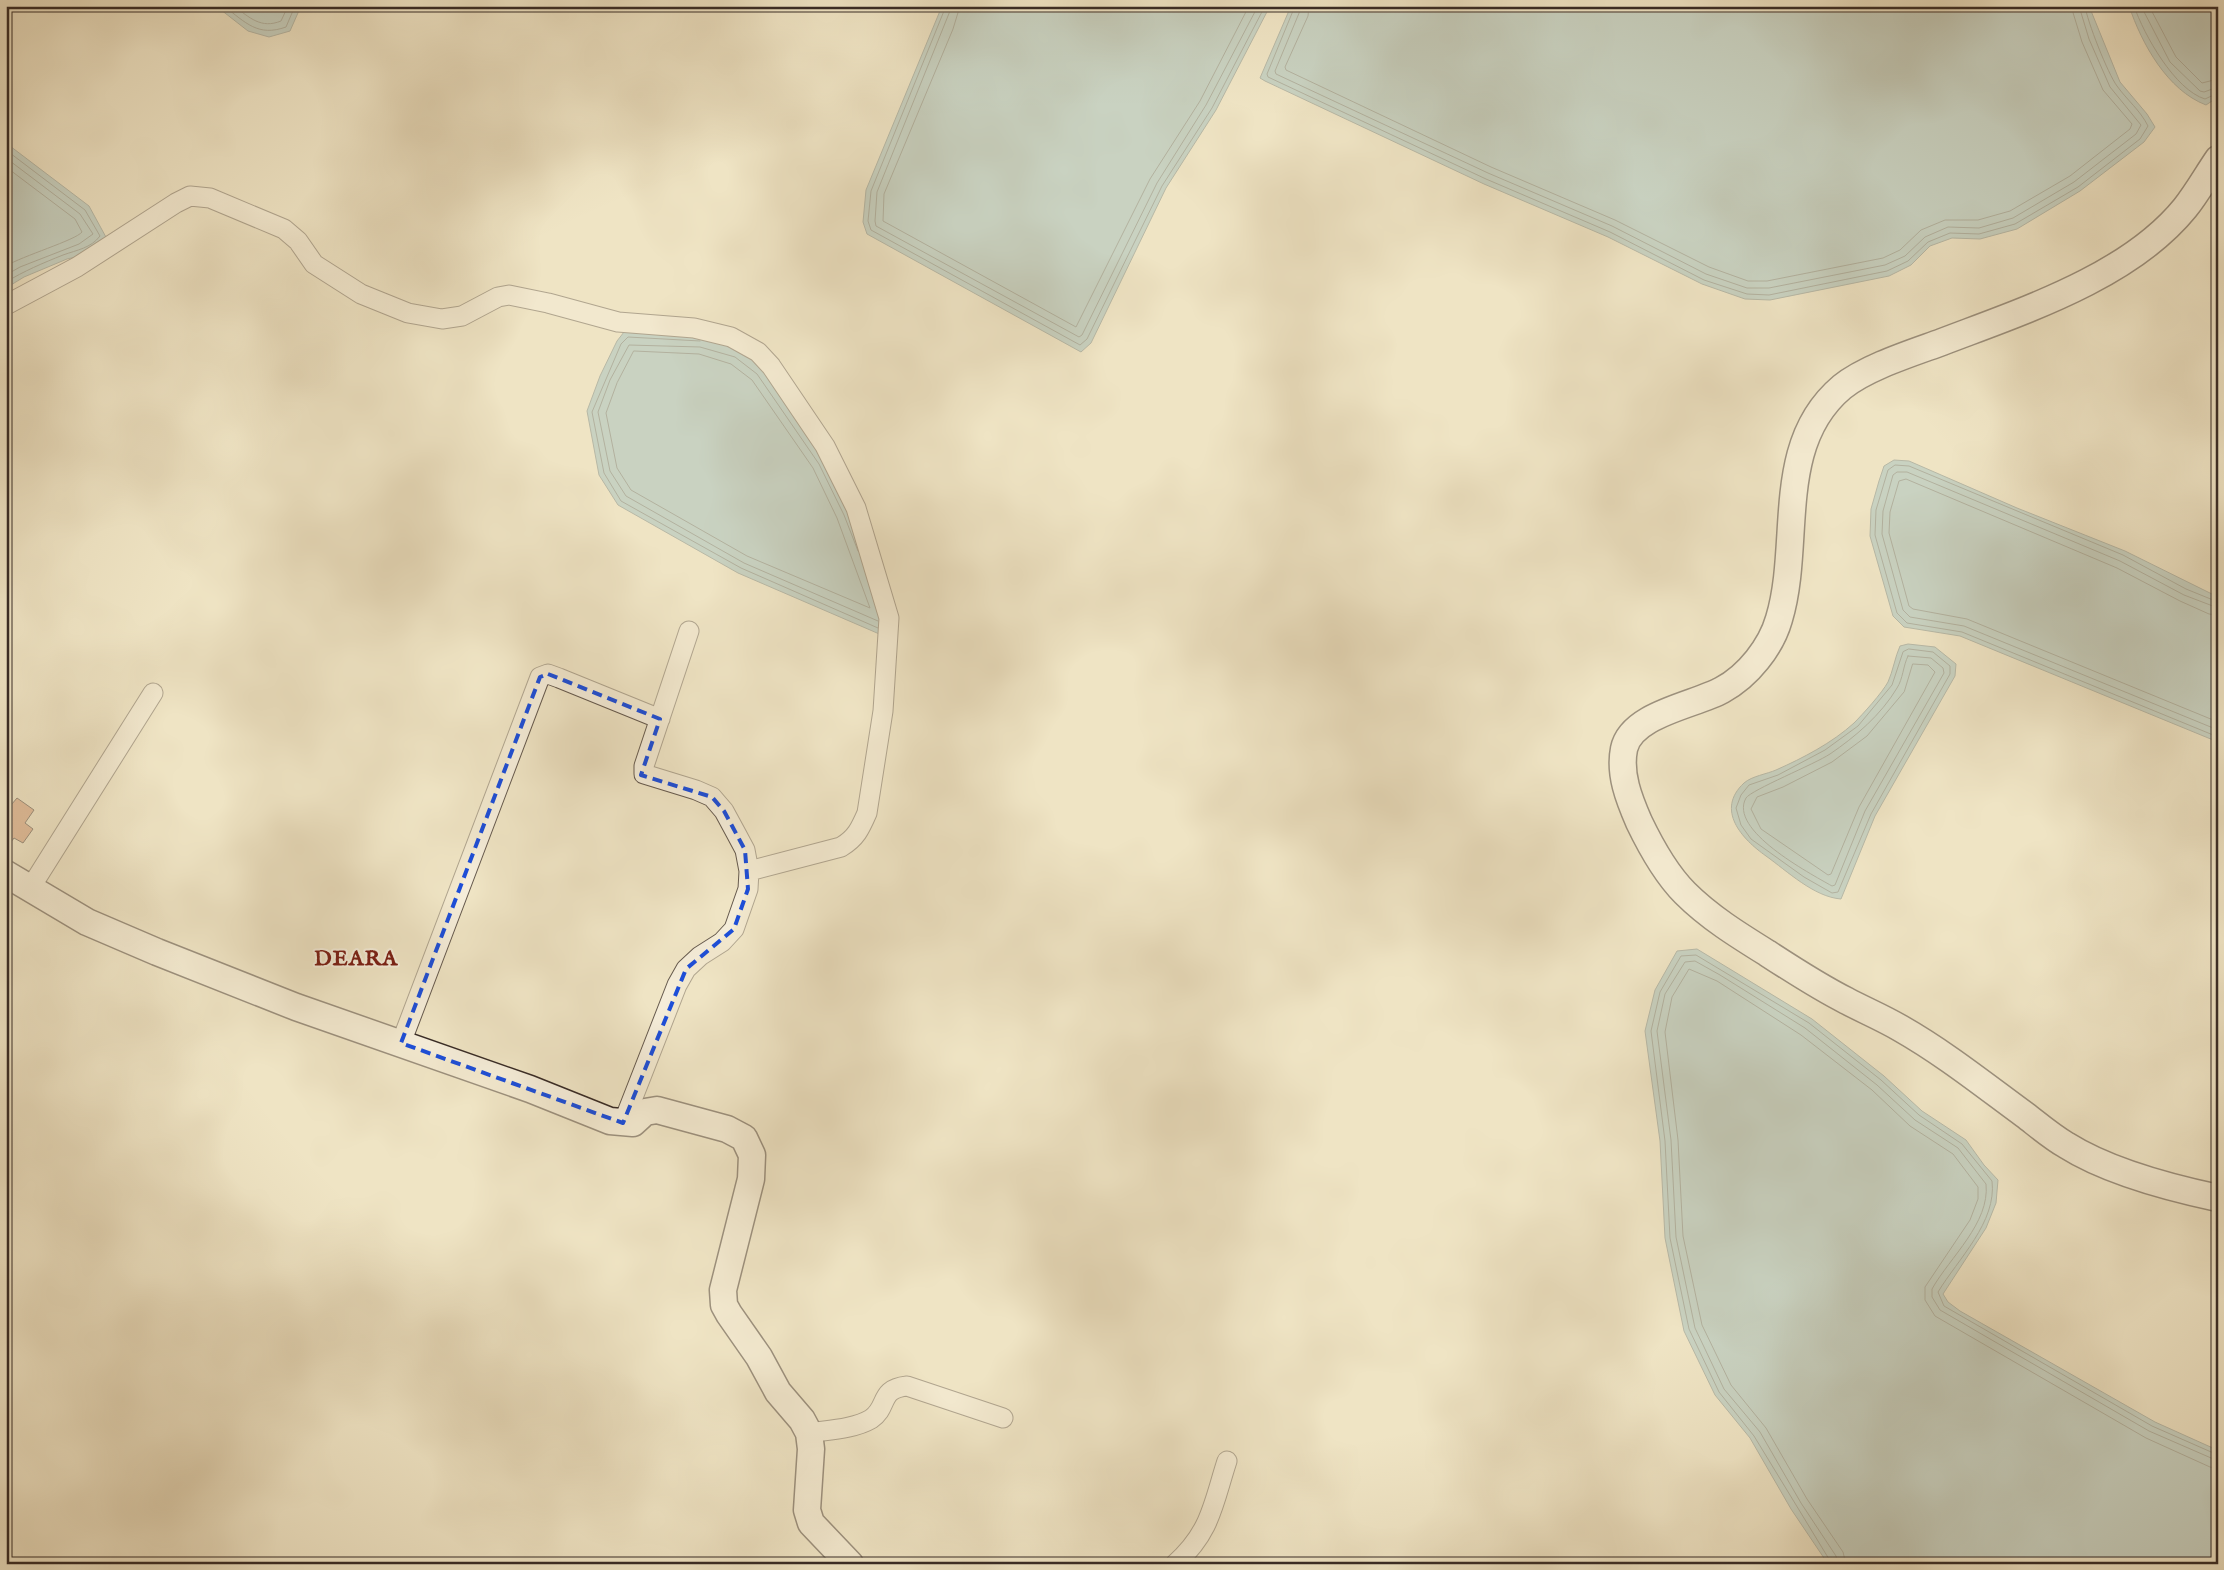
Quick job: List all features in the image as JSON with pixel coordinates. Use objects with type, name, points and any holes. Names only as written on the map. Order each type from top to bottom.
[{"type":"main road","points":[[2218,159],[2183,210],[2139,252],[2055,299],[1886,363],[1843,387],[1822,411],[1806,434],[1799,456],[1785,589],[1779,621],[1767,645],[1746,674],[1723,690],[1647,720],[1635,729],[1627,739],[1623,752],[1623,772],[1628,797],[1641,826],[1663,866],[1682,891],[1707,913],[1826,990],[1899,1027],[1941,1054],[2067,1146],[2110,1165],[2176,1189],[2218,1198]]},
{"type":"main road","points":[[6,874],[31,887],[87,922],[120,937],[296,1007],[530,1089],[610,1121],[633,1122],[645,1112],[657,1110],[727,1129],[744,1138],[752,1155],[751,1179],[723,1290],[724,1305],[759,1357],[778,1392],[802,1420],[808,1433],[811,1449],[807,1510],[811,1523],[819,1534],[850,1564]]},
{"type":"street","points":[[6,305],[77,267],[176,203],[190,196],[199,195],[237,207],[284,229],[298,241],[314,264],[361,294],[408,313],[442,318],[462,316],[498,297],[509,295],[548,303],[618,322],[694,328],[731,337],[758,352],[771,366],[825,446],[856,508],[889,618],[883,711],[866,813],[861,828],[854,839],[840,847],[749,871]]},
{"type":"street","points":[[623,1123],[677,985],[686,969],[700,956],[722,942],[734,929],[748,889],[749,871],[745,850],[724,811],[712,798],[696,790],[644,774],[660,719],[690,631]]},
{"type":"street","points":[[401,1043],[540,678],[548,674],[660,719]]},
{"type":"street","points":[[31,887],[153,693]]},
{"type":"street","points":[[808,1433],[861,1423],[872,1418],[888,1393],[895,1388],[907,1386],[1003,1418]]},
{"type":"street","points":[[1174,1564],[1194,1546],[1203,1533],[1226,1460]]},
{"type":"highlighted area","points":[[548,674],[660,719],[641,775],[712,797],[724,811],[745,850],[748,889],[734,929],[686,969],[623,1123],[401,1043],[540,677]]},
{"type":"water","points":[[216,6],[301,6],[290,31],[269,37],[248,31]]},
{"type":"water","points":[[942,6],[1270,6],[1216,110],[1166,188],[1091,343],[1081,352],[867,234],[863,222],[866,190]]},
{"type":"water","points":[[1291,6],[2089,6],[2120,82],[2147,114],[2155,127],[2144,142],[2080,191],[2017,229],[1980,239],[1952,238],[1930,246],[1911,265],[1889,276],[1770,300],[1745,299],[1702,284],[1608,237],[1484,184],[1260,78]]},
{"type":"water","points":[[2129,6],[2218,6],[2218,97],[2206,105],[2179,89],[2149,50],[2134,21]]},
{"type":"water","points":[[6,143],[89,206],[107,239],[84,255],[67,259],[24,277],[6,288]]},
{"type":"water","points":[[624,332],[702,336],[740,347],[765,367],[855,511],[884,636],[738,573],[618,505],[599,475],[587,411],[600,376],[617,341]]},
{"type":"water","points":[[1894,460],[1909,461],[2017,508],[2125,551],[2218,597],[2218,742],[1960,636],[1904,627],[1893,616],[1870,536],[1871,509],[1879,481],[1884,466]]},
{"type":"water","points":[[1908,644],[1935,647],[1956,664],[1955,676],[1875,816],[1841,899],[1821,894],[1801,882],[1748,841],[1735,823],[1732,803],[1736,793],[1747,781],[1807,755],[1854,723],[1888,682],[1900,646]]},
{"type":"water","points":[[1697,949],[1812,1019],[1884,1076],[1922,1111],[1966,1140],[1984,1165],[1998,1180],[1996,1203],[1986,1228],[1943,1294],[1948,1302],[1960,1311],[2155,1422],[2215,1449],[2218,1452],[2218,1564],[1828,1564],[1791,1509],[1750,1438],[1715,1395],[1684,1331],[1665,1238],[1660,1141],[1645,1031],[1655,990],[1677,951]]},
{"type":"building","points":[[17,798],[34,810],[25,823],[33,829],[23,843],[14,838],[6,849],[6,811]]},
{"type":"district","name":"DEARA","points":[[356,957]]}]
